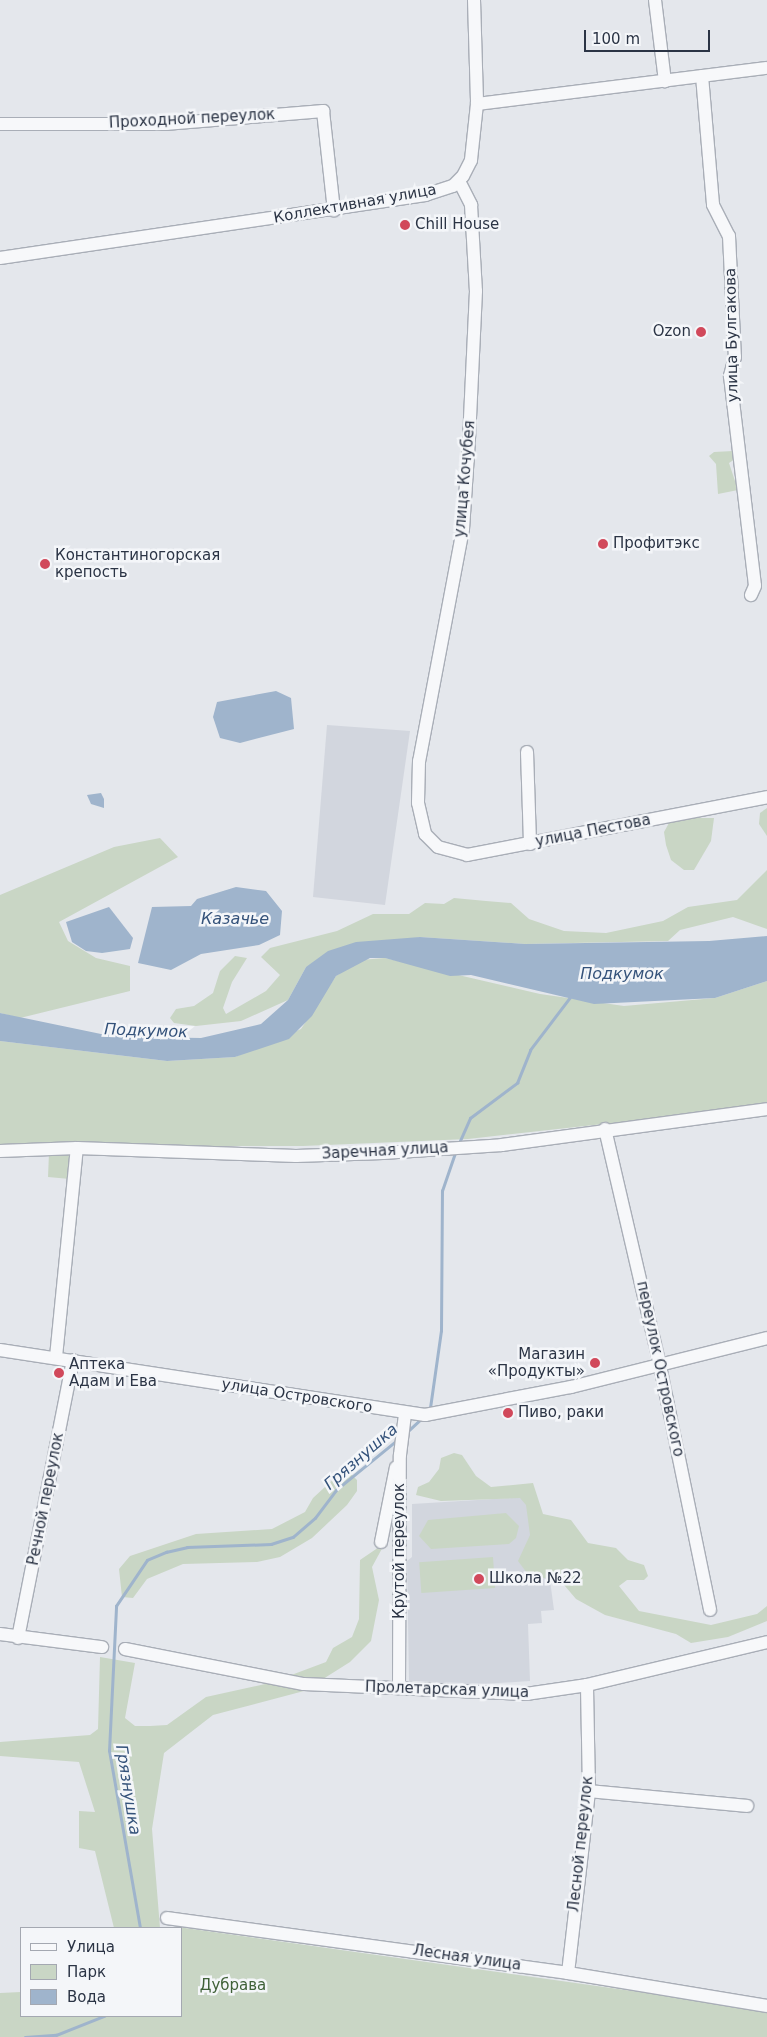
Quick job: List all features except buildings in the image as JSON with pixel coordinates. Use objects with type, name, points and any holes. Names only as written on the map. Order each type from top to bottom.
[{"type":"street","points":[[459,181],[471,160],[477,104],[474,0]]},
{"type":"street","points":[[655,0],[665,81]]},
{"type":"street","points":[[477,104],[767,68]]},
{"type":"street","name":"улица Булгакова","points":[[702,76],[713,205],[729,236],[735,357],[730,376],[754,576],[751,595]]},
{"type":"street","name":"Проходной переулок","points":[[0,124],[165,124],[323,111],[334,210]]},
{"type":"street","name":"Коллективная улица","points":[[0,258],[425,196],[459,181]]},
{"type":"street","name":"улица Кочубея","points":[[424,834],[418,803],[419,761],[463,529],[469,439],[476,291],[470,205],[459,181]]},
{"type":"street","points":[[527,752],[530,844]]},
{"type":"street","name":"улица Пестова","points":[[424,834],[438,847],[466,855],[767,797]]},
{"type":"street","name":"Заречная улица","points":[[0,1151],[77,1148],[296,1156],[448,1148],[605,1129],[678,1124],[767,1110]]},
{"type":"street","name":"переулок Островского","points":[[605,1129],[660,1366],[710,1610]]},
{"type":"street","points":[[56,1357],[77,1148]]},
{"type":"street","name":"улица Островского","points":[[0,1350],[56,1357],[409,1414],[437,1415],[660,1366],[767,1338]]},
{"type":"street","name":"Речной переулок","points":[[18,1638],[73,1360]]},
{"type":"street","name":"Крутой переулок","points":[[399,1688],[400,1455],[401,1428],[409,1414]]},
{"type":"street","points":[[381,1542],[400,1455]]},
{"type":"street","points":[[0,1634],[18,1638],[102,1647]]},
{"type":"street","name":"Пролетарская улица","points":[[124,1649],[304,1684],[526,1694],[587,1685],[767,1642]]},
{"type":"street","name":"Лесной переулок","points":[[568,1972],[589,1790],[587,1685]]},
{"type":"street","points":[[589,1790],[746,1806]]},
{"type":"street","name":"Лесная улица","points":[[167,1918],[568,1972],[767,2006]]},
{"type":"shaded area","points":[[327,725],[410,731],[385,905],[313,897]]},
{"type":"shaded area","name":"Школа №22","points":[[528,1497],[547,1558],[554,1610],[541,1611],[542,1623],[528,1624],[530,1681],[467,1685],[409,1681],[407,1561],[412,1557],[412,1504]]},
{"type":"green space","points":[[733,451],[735,459],[729,463],[738,490],[718,494],[716,464],[709,456],[714,452]]},
{"type":"green space","points":[[767,808],[767,836],[759,824],[760,813]]},
{"type":"green space","points":[[682,818],[714,818],[711,841],[694,870],[684,870],[671,860],[666,845],[664,832],[669,823]]},
{"type":"green space","points":[[160,838],[178,857],[59,922],[68,941],[96,958],[130,966],[130,991],[20,1018],[0,1013],[0,895],[114,847]]},
{"type":"green space","points":[[767,870],[767,929],[733,917],[680,930],[668,941],[525,944],[420,937],[306,967],[288,1000],[241,1021],[196,1026],[174,1023],[170,1018],[176,1009],[194,1006],[213,993],[220,971],[235,956],[247,958],[232,982],[223,1008],[226,1014],[266,991],[280,975],[261,957],[270,948],[337,931],[373,914],[409,914],[425,903],[444,904],[454,898],[511,903],[529,919],[564,931],[606,933],[663,921],[688,907],[737,900]]},
{"type":"green space","points":[[385,958],[540,994],[624,1006],[715,998],[767,981],[767,1106],[468,1139],[303,1146],[0,1146],[0,1041],[167,1061],[235,1057],[301,1029],[336,976],[360,960]]},
{"type":"green space","points":[[49,1153],[69,1154],[70,1179],[48,1177]]},
{"type":"green space","points":[[454,1453],[462,1455],[476,1476],[491,1487],[533,1483],[543,1514],[571,1520],[588,1543],[616,1548],[628,1560],[644,1565],[648,1576],[644,1580],[627,1580],[619,1586],[639,1611],[711,1625],[757,1614],[767,1606],[767,1621],[728,1637],[691,1643],[676,1634],[605,1615],[576,1599],[559,1579],[530,1577],[518,1561],[530,1535],[526,1505],[520,1498],[441,1501],[416,1495],[418,1487],[429,1482],[439,1469],[441,1458]]},
{"type":"green space","points":[[350,1473],[357,1480],[357,1491],[347,1505],[312,1538],[280,1557],[257,1562],[183,1564],[147,1579],[133,1598],[122,1597],[119,1569],[130,1556],[196,1534],[272,1529],[305,1512],[313,1498],[338,1475]]},
{"type":"green space","points":[[506,1513],[519,1526],[516,1538],[509,1544],[431,1549],[419,1536],[428,1520]]},
{"type":"green space","points":[[385,1543],[372,1567],[379,1600],[371,1641],[350,1662],[304,1691],[213,1715],[164,1753],[152,1829],[160,1927],[114,1927],[95,1851],[79,1848],[79,1811],[95,1812],[79,1762],[0,1756],[0,1742],[90,1735],[98,1729],[100,1657],[135,1663],[125,1718],[135,1726],[167,1725],[206,1697],[270,1683],[326,1662],[333,1648],[352,1637],[359,1619],[360,1560]]},
{"type":"green space","points":[[493,1557],[495,1588],[421,1593],[419,1562]]},
{"type":"green space","name":"Дубрава","points":[[182,1928],[767,2010],[767,2037],[0,2037],[0,1993],[20,1992],[20,2017],[182,2017]]},
{"type":"water","points":[[276,691],[291,698],[294,729],[240,743],[220,738],[213,717],[217,702]]},
{"type":"water","points":[[101,793],[104,799],[104,808],[91,804],[87,795]]},
{"type":"water","name":"Казачье","points":[[236,887],[266,891],[282,911],[280,935],[259,945],[201,954],[171,970],[138,963],[152,907],[191,906],[197,899]]},
{"type":"water","points":[[109,907],[133,938],[130,949],[102,953],[86,951],[72,942],[66,922]]},
{"type":"water","name":"Подкумок","points":[[767,936],[767,981],[715,998],[594,1004],[471,975],[450,976],[385,958],[370,958],[336,976],[312,1016],[289,1039],[235,1057],[167,1061],[0,1041],[0,1013],[101,1034],[142,1037],[201,1038],[261,1024],[288,1000],[306,967],[328,951],[356,942],[420,937],[525,944],[709,941]]},
{"type":"waterway","name":"Грязнушка","points":[[459,1143],[470,1118],[517,1083],[530,1050],[571,996]]},
{"type":"waterway","name":"Грязнушка","points":[[430,1408],[441,1331],[442,1191],[455,1153]]},
{"type":"waterway","name":"Грязнушка","points":[[407,1432],[421,1419]]},
{"type":"waterway","name":"Грязнушка","points":[[140,1927],[109,1751],[116,1606],[147,1560],[166,1552],[187,1547],[271,1544],[293,1537],[315,1518],[336,1490],[397,1440]]},
{"type":"waterway","name":"Грязнушка","points":[[25,2037],[56,2035],[101,2017]]},
{"type":"place","name":"Chill House","points":[[405,225]]},
{"type":"place","name":"Ozon","points":[[701,332]]},
{"type":"place","name":"Профитэкс","points":[[603,544]]},
{"type":"place","name":"Константиногорская крепость","points":[[45,564]]},
{"type":"place","name":"Магазин «Продукты»","points":[[595,1363]]},
{"type":"place","name":"Аптека Адам и Ева","points":[[59,1373]]},
{"type":"place","name":"Пиво, раки","points":[[508,1413]]},
{"type":"place","name":"Школа №22","points":[[479,1579]]}]
